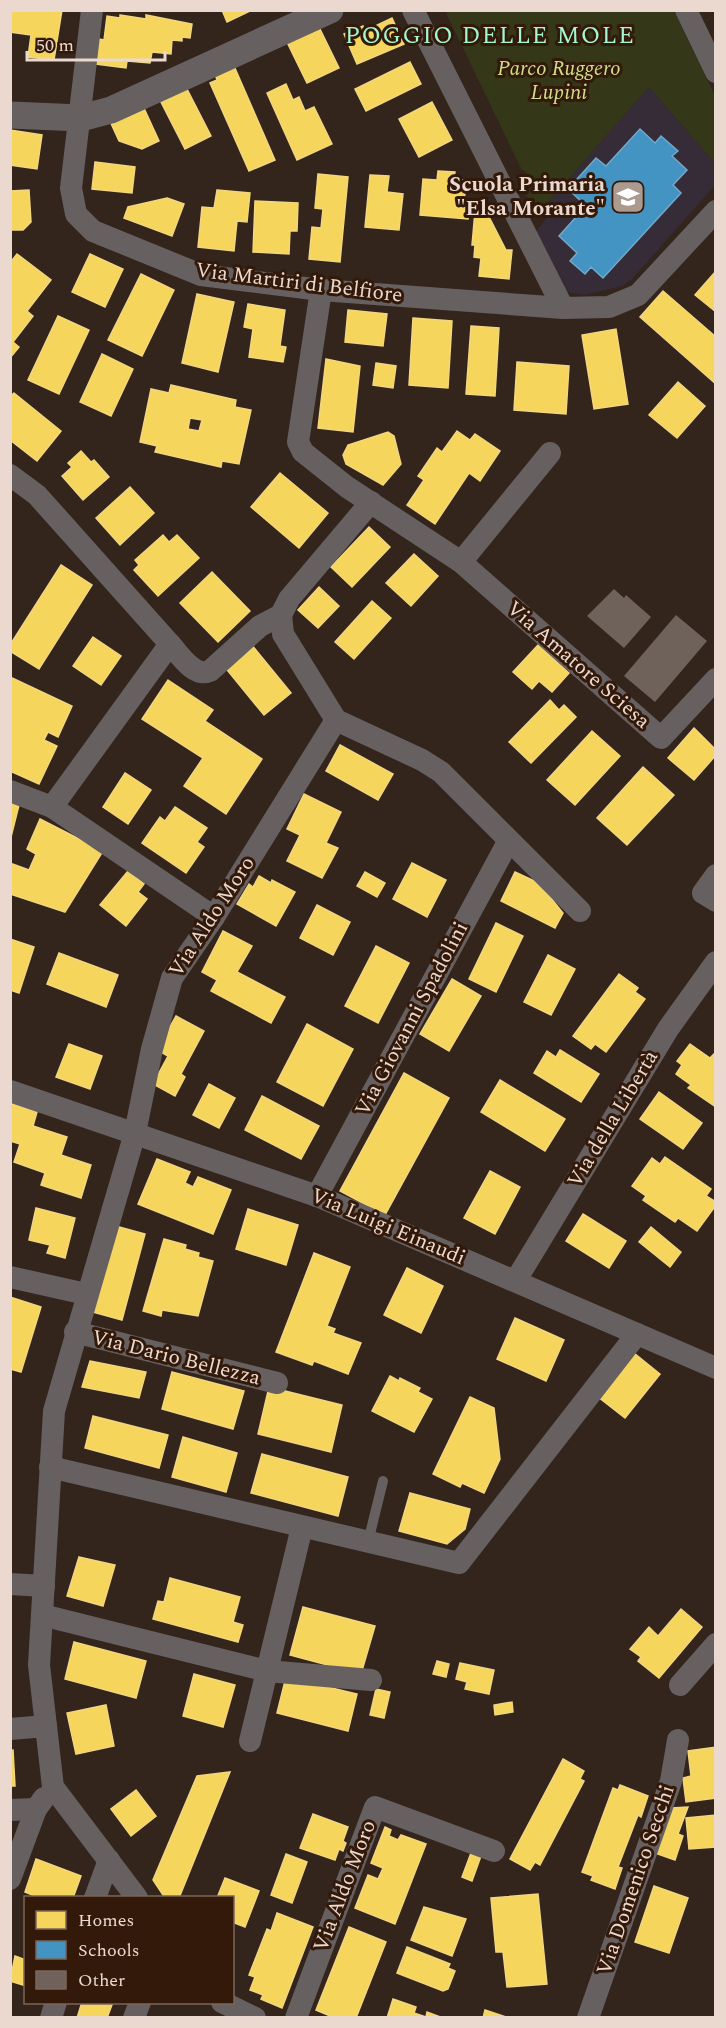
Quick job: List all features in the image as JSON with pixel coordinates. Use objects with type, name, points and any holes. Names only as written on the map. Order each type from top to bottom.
[{"type":"street","name":"Via Martiri di Belfiore","points":[[92,10],[71,188],[72,202],[82,223],[93,231],[201,275],[321,290],[563,308],[609,307],[638,294],[716,211]]},
{"type":"street","points":[[10,115],[81,118],[111,110],[330,10]]},
{"type":"street","points":[[686,10],[716,72]]},
{"type":"street","points":[[415,11],[563,308]]},
{"type":"street","name":"Via Amatore Sciesa","points":[[321,290],[299,447],[371,502],[461,562],[661,738],[716,679]]},
{"type":"street","points":[[461,562],[550,453]]},
{"type":"street","points":[[10,475],[37,495],[195,671],[207,673],[260,626],[281,615]]},
{"type":"street","points":[[371,502],[289,599],[281,615],[283,634],[336,720],[422,760],[441,772],[508,842],[580,911]]},
{"type":"street","points":[[52,807],[170,644]]},
{"type":"street","name":"Via Aldo Moro","points":[[53,1787],[39,1665],[54,1411],[86,1293],[135,1133],[165,994],[181,962],[214,917],[336,720]]},
{"type":"street","points":[[10,791],[52,807],[214,917]]},
{"type":"street","name":"Via Giovanni Spadolini","points":[[316,1196],[508,842]]},
{"type":"street","points":[[716,875],[704,893],[716,901]]},
{"type":"street","name":"Via della Libertà","points":[[516,1280],[668,1029],[708,988],[716,962]]},
{"type":"street","points":[[10,1090],[135,1133]]},
{"type":"street","name":"Via Luigi Einaudi","points":[[135,1133],[316,1196],[516,1280],[716,1368]]},
{"type":"street","points":[[10,1278],[86,1293]]},
{"type":"street","name":"Via Dario Bellezza","points":[[75,1332],[277,1383]]},
{"type":"street","points":[[50,1467],[459,1563],[637,1334]]},
{"type":"street","points":[[250,1742],[302,1527]]},
{"type":"street","points":[[10,1584],[44,1586]]},
{"type":"street","points":[[42,1615],[267,1671],[371,1680]]},
{"type":"street","points":[[680,1685],[716,1644]]},
{"type":"street","points":[[10,1730],[46,1726]]},
{"type":"street","name":"Via Domenico Secchi","points":[[588,2018],[671,1782],[678,1740]]},
{"type":"street","points":[[10,1879],[36,1809],[53,1787],[136,1896]]},
{"type":"street","name":"Via Aldo Moro","points":[[296,2018],[375,1807],[494,1851]]},
{"type":"street","points":[[10,1810],[36,1809]]},
{"type":"street","points":[[96,1896],[109,1860]]},
{"type":"street","points":[[226,2004],[255,2018]]},
{"type":"lane","points":[[368,1542],[383,1481]]},
{"type":"shaded area","name":"Scuola Primaria \"Elsa Morante\"","points":[[649,87],[715,163],[715,185],[632,279],[622,286],[584,295],[562,291],[535,233],[549,215],[542,209]]},
{"type":"green space","name":"Parco Ruggero Lupini","points":[[451,10],[674,11],[715,96],[715,163],[649,87],[542,209],[526,196],[537,183],[521,168],[446,13]]},
{"type":"building: Homes","points":[[10,10],[62,10],[54,60],[28,57],[31,35],[10,32]]},
{"type":"building: Homes","points":[[222,10],[252,10],[227,22]]},
{"type":"building: Homes","points":[[120,15],[146,19],[146,15],[192,24],[190,38],[182,37],[182,41],[172,40],[171,54],[152,52],[150,63],[127,61],[126,68],[96,64],[99,39],[104,40],[107,16],[120,18]]},
{"type":"building: Homes","points":[[392,18],[404,44],[357,64],[344,34],[363,26],[365,31]]},
{"type":"building: Homes","points":[[318,25],[339,68],[307,83],[286,40]]},
{"type":"building: Homes","points":[[410,62],[421,84],[366,111],[355,89]]},
{"type":"building: Homes","points":[[234,66],[275,160],[249,171],[210,83],[217,80],[215,74]]},
{"type":"building: Homes","points":[[286,84],[293,100],[299,97],[305,111],[314,107],[332,144],[297,160],[267,93]]},
{"type":"building: Homes","points":[[187,89],[211,136],[185,149],[161,102]]},
{"type":"building: Homes","points":[[432,102],[452,140],[419,157],[399,119]]},
{"type":"building: Homes","points":[[143,106],[159,141],[142,149],[119,141],[110,121]]},
{"type":"building: Homes","points":[[10,130],[42,135],[37,169],[10,165]]},
{"type":"building: Homes","points":[[95,162],[135,167],[132,193],[92,189]]},
{"type":"building: Homes","points":[[438,171],[455,172],[454,179],[466,180],[464,204],[469,204],[468,219],[420,215],[423,179],[437,180]]},
{"type":"building: Homes","points":[[318,174],[348,177],[340,262],[309,259],[312,227],[321,228],[323,209],[315,208]]},
{"type":"building: Homes","points":[[370,175],[389,176],[387,192],[403,194],[399,230],[365,227]]},
{"type":"building: Homes","points":[[29,190],[31,222],[23,230],[10,230],[10,191]]},
{"type":"building: Homes","points":[[217,190],[250,193],[247,222],[237,221],[234,251],[198,247],[202,207],[214,208]]},
{"type":"building: Homes","points":[[167,198],[184,204],[172,236],[124,218],[128,207]]},
{"type":"building: Homes","points":[[255,201],[298,203],[297,231],[290,231],[289,254],[253,252]]},
{"type":"building: Homes","points":[[475,211],[487,213],[506,250],[512,250],[509,279],[479,276],[481,258],[474,257],[475,245],[472,245]]},
{"type":"building: Homes","points":[[17,254],[51,280],[27,311],[33,316],[13,342],[19,347],[10,358],[10,263]]},
{"type":"building: Homes","points":[[90,254],[123,269],[105,307],[72,292]]},
{"type":"building: Homes","points":[[716,271],[716,312],[695,295]]},
{"type":"building: Homes","points":[[141,274],[174,290],[142,356],[108,340]]},
{"type":"building: Homes","points":[[663,291],[716,337],[716,384],[640,317]]},
{"type":"building: Homes","points":[[197,294],[234,302],[218,372],[182,363]]},
{"type":"building: Homes","points":[[248,304],[285,310],[280,346],[286,347],[283,362],[249,357],[253,329],[244,327]]},
{"type":"building: Homes","points":[[348,310],[387,314],[383,346],[345,342]]},
{"type":"building: Homes","points":[[58,316],[89,330],[59,394],[28,380]]},
{"type":"building: Homes","points":[[413,318],[452,321],[448,388],[409,385]]},
{"type":"building: Homes","points":[[471,326],[499,328],[495,396],[466,394]]},
{"type":"building: Homes","points":[[616,329],[628,404],[594,409],[582,335]]},
{"type":"building: Homes","points":[[102,354],[133,369],[111,416],[80,402]]},
{"type":"building: Homes","points":[[326,359],[360,366],[353,432],[318,428]]},
{"type":"building: Homes","points":[[517,362],[569,366],[566,414],[514,410]]},
{"type":"building: Homes","points":[[376,363],[396,366],[393,388],[373,385]]},
{"type":"building: Homes","points":[[678,382],[705,406],[677,438],[649,415]]},
{"type":"building: Homes","points":[[171,385],[236,400],[235,407],[251,410],[239,464],[222,461],[221,467],[155,452],[157,446],[140,442],[151,389],[169,393]],"holes":[[[190,418],[202,420],[199,431],[188,429]]]},
{"type":"building: Homes","points":[[14,393],[61,431],[37,461],[10,440],[10,397]]},
{"type":"building: Homes","points":[[457,431],[470,440],[475,434],[500,451],[480,481],[469,473],[435,524],[407,505],[424,480],[418,476],[437,448],[442,452]]},
{"type":"building: Homes","points":[[388,432],[394,436],[401,464],[383,485],[346,464],[343,455],[348,445]]},
{"type":"building: Homes","points":[[81,451],[91,462],[94,460],[109,477],[83,500],[62,476],[72,467],[68,463]]},
{"type":"building: Homes","points":[[280,473],[328,513],[299,548],[251,507]]},
{"type":"building: Homes","points":[[130,487],[154,513],[120,545],[96,518]]},
{"type":"building: Homes","points":[[369,527],[390,547],[352,587],[331,567]]},
{"type":"building: Homes","points":[[163,535],[169,542],[177,535],[199,558],[158,596],[134,570],[139,565],[135,560]]},
{"type":"building: Homes","points":[[414,554],[438,576],[411,606],[386,583]]},
{"type":"building: Homes","points":[[61,565],[92,585],[39,669],[10,651],[10,645]]},
{"type":"building: Homes","points":[[212,572],[250,611],[218,642],[180,603]]},
{"type":"building: Homes","points":[[319,587],[339,606],[318,628],[298,610]]},
{"type":"building: Homes","points":[[372,601],[391,618],[354,659],[335,642]]},
{"type":"building: Homes","points":[[93,637],[121,656],[101,685],[73,666]]},
{"type":"building: Homes","points":[[251,644],[291,693],[264,715],[224,666]]},
{"type":"building: Homes","points":[[538,645],[569,673],[552,692],[539,681],[532,689],[513,672]]},
{"type":"building: Homes","points":[[10,677],[72,706],[58,737],[48,732],[44,740],[57,746],[39,784],[10,771]]},
{"type":"building: Homes","points":[[168,680],[213,710],[205,721],[262,759],[226,814],[184,786],[203,758],[142,719]]},
{"type":"building: Homes","points":[[550,700],[559,710],[564,705],[576,717],[531,763],[509,742]]},
{"type":"building: Homes","points":[[694,728],[716,750],[716,755],[694,780],[668,758]]},
{"type":"building: Homes","points":[[592,731],[620,756],[575,805],[547,780]]},
{"type":"building: Homes","points":[[340,745],[393,774],[378,800],[326,771]]},
{"type":"building: Homes","points":[[643,767],[674,795],[627,845],[597,818]]},
{"type":"building: Homes","points":[[125,773],[151,790],[128,824],[103,807]]},
{"type":"building: Homes","points":[[304,794],[341,812],[326,843],[338,848],[322,878],[287,861],[300,835],[287,829]]},
{"type":"building: Homes","points":[[10,803],[19,805],[10,841]]},
{"type":"building: Homes","points":[[175,807],[207,828],[197,842],[204,847],[186,873],[142,843],[160,817],[165,821]]},
{"type":"building: Homes","points":[[40,819],[103,851],[65,912],[10,894],[10,863],[29,870],[36,854],[27,849]]},
{"type":"building: Homes","points":[[412,863],[446,880],[427,917],[393,899]]},
{"type":"building: Homes","points":[[128,871],[144,884],[138,892],[147,899],[126,926],[100,905]]},
{"type":"building: Homes","points":[[365,872],[385,883],[377,897],[357,886]]},
{"type":"building: Homes","points":[[515,872],[539,883],[563,913],[555,928],[501,901]]},
{"type":"building: Homes","points":[[259,876],[295,892],[276,926],[237,904],[249,884],[253,887]]},
{"type":"building: Homes","points":[[317,905],[350,922],[333,955],[300,938]]},
{"type":"building: Homes","points":[[496,923],[523,936],[496,992],[469,979]]},
{"type":"building: Homes","points":[[223,931],[252,946],[237,972],[285,997],[271,1023],[211,991],[217,980],[202,972]]},
{"type":"building: Homes","points":[[10,939],[34,947],[19,993],[10,990]]},
{"type":"building: Homes","points":[[376,946],[409,963],[378,1023],[345,1006]]},
{"type":"building: Homes","points":[[59,953],[118,975],[106,1007],[47,984]]},
{"type":"building: Homes","points":[[548,955],[575,969],[551,1015],[524,1002]]},
{"type":"building: Homes","points":[[619,974],[638,988],[635,992],[645,999],[606,1052],[595,1044],[591,1049],[573,1036]]},
{"type":"building: Homes","points":[[452,979],[481,996],[449,1051],[420,1034]]},
{"type":"building: Homes","points":[[176,1016],[204,1031],[181,1074],[185,1077],[175,1096],[153,1084],[168,1056],[157,1050]]},
{"type":"building: Homes","points":[[307,1024],[353,1049],[323,1106],[277,1082]]},
{"type":"building: Homes","points":[[69,1044],[102,1056],[90,1089],[56,1077]]},
{"type":"building: Homes","points":[[690,1044],[710,1058],[716,1055],[716,1107],[688,1088],[691,1085],[676,1074],[682,1065],[677,1061]]},
{"type":"building: Homes","points":[[560,1050],[599,1074],[581,1102],[534,1073],[547,1051],[556,1057]]},
{"type":"building: Homes","points":[[404,1073],[449,1098],[385,1215],[340,1191]]},
{"type":"building: Homes","points":[[500,1080],[565,1119],[545,1151],[481,1112]]},
{"type":"building: Homes","points":[[209,1084],[235,1098],[219,1128],[193,1115]]},
{"type":"building: Homes","points":[[659,1092],[702,1123],[683,1149],[640,1119]]},
{"type":"building: Homes","points":[[262,1096],[319,1126],[301,1159],[245,1130]]},
{"type":"building: Homes","points":[[10,1103],[37,1112],[33,1126],[67,1137],[61,1155],[91,1165],[81,1198],[41,1185],[45,1173],[14,1162],[20,1144],[10,1141]]},
{"type":"building: Homes","points":[[665,1157],[711,1189],[706,1196],[716,1202],[716,1205],[697,1231],[678,1218],[675,1222],[643,1200],[646,1196],[632,1186],[652,1158],[660,1164]]},
{"type":"building: Homes","points":[[157,1159],[190,1172],[185,1183],[193,1187],[198,1177],[231,1190],[213,1234],[138,1204]]},
{"type":"building: Homes","points":[[490,1171],[520,1187],[495,1234],[464,1218]]},
{"type":"building: Homes","points":[[36,1208],[75,1218],[65,1258],[47,1253],[50,1245],[29,1240]]},
{"type":"building: Homes","points":[[248,1209],[298,1225],[286,1265],[236,1249]]},
{"type":"building: Homes","points":[[583,1214],[626,1241],[609,1268],[566,1241]]},
{"type":"building: Homes","points":[[112,1225],[145,1234],[122,1320],[89,1311]]},
{"type":"building: Homes","points":[[651,1227],[681,1252],[670,1267],[639,1242]]},
{"type":"building: Homes","points":[[164,1239],[186,1245],[185,1249],[199,1253],[198,1257],[213,1261],[198,1316],[162,1310],[161,1316],[143,1311]]},
{"type":"building: Homes","points":[[314,1253],[350,1267],[327,1326],[335,1329],[333,1333],[361,1343],[348,1374],[314,1361],[312,1365],[276,1352]]},
{"type":"building: Homes","points":[[407,1268],[443,1286],[421,1333],[384,1315]]},
{"type":"building: Homes","points":[[10,1297],[41,1307],[21,1372],[10,1369]]},
{"type":"building: Homes","points":[[515,1318],[564,1340],[546,1381],[497,1359]]},
{"type":"building: Homes","points":[[634,1353],[660,1374],[625,1418],[598,1397]]},
{"type":"building: Homes","points":[[90,1361],[146,1372],[139,1398],[82,1387]]},
{"type":"building: Homes","points":[[172,1372],[244,1391],[233,1429],[162,1409]]},
{"type":"building: Homes","points":[[390,1376],[399,1381],[400,1378],[420,1388],[418,1392],[432,1399],[414,1432],[372,1411]]},
{"type":"building: Homes","points":[[269,1387],[342,1405],[331,1452],[258,1434]]},
{"type":"building: Homes","points":[[470,1397],[494,1408],[500,1459],[484,1493],[462,1483],[460,1487],[433,1474]]},
{"type":"building: Homes","points":[[93,1416],[168,1435],[159,1468],[85,1448]]},
{"type":"building: Homes","points":[[183,1437],[237,1453],[226,1492],[172,1477]]},
{"type":"building: Homes","points":[[262,1454],[348,1477],[338,1516],[251,1493]]},
{"type":"building: Homes","points":[[410,1493],[470,1509],[465,1529],[447,1544],[399,1531]]},
{"type":"building: Homes","points":[[79,1557],[115,1565],[103,1606],[67,1596]]},
{"type":"building: Homes","points":[[170,1578],[240,1597],[233,1622],[243,1625],[238,1642],[153,1619],[158,1601],[164,1602]]},
{"type":"building: Homes","points":[[303,1607],[375,1626],[361,1674],[290,1655]]},
{"type":"building: Homes","points":[[681,1609],[702,1627],[659,1678],[638,1661],[641,1657],[630,1649],[649,1627],[658,1636]]},
{"type":"building: Homes","points":[[74,1642],[146,1661],[136,1698],[65,1679]]},
{"type":"building: Homes","points":[[437,1661],[449,1664],[446,1677],[433,1674]]},
{"type":"building: Homes","points":[[460,1663],[494,1670],[489,1694],[465,1689],[467,1682],[456,1679]]},
{"type":"building: Homes","points":[[194,1674],[235,1685],[223,1727],[183,1716]]},
{"type":"building: Homes","points":[[286,1677],[357,1694],[348,1731],[277,1713]]},
{"type":"building: Homes","points":[[376,1689],[390,1692],[384,1718],[370,1715]]},
{"type":"building: Homes","points":[[512,1702],[513,1712],[495,1715],[494,1705]]},
{"type":"building: Homes","points":[[106,1705],[114,1746],[76,1754],[67,1713]]},
{"type":"building: Homes","points":[[716,1747],[716,1798],[686,1802],[683,1778],[691,1776],[688,1751]]},
{"type":"building: Homes","points":[[13,1750],[15,1786],[10,1786],[10,1751]]},
{"type":"building: Homes","points":[[563,1759],[584,1771],[580,1779],[584,1781],[540,1865],[535,1862],[530,1870],[510,1859]]},
{"type":"building: Homes","points":[[230,1772],[180,1896],[164,1896],[153,1880],[197,1776]]},
{"type":"building: Homes","points":[[620,1785],[648,1796],[641,1817],[638,1815],[618,1867],[622,1868],[615,1889],[591,1880],[593,1876],[582,1872],[613,1788],[618,1790]]},
{"type":"building: Homes","points":[[136,1790],[156,1816],[131,1836],[111,1809]]},
{"type":"building: Homes","points":[[688,1807],[678,1834],[683,1836],[675,1860],[655,1853],[670,1808]]},
{"type":"building: Homes","points":[[313,1814],[348,1827],[343,1841],[346,1843],[343,1851],[339,1849],[335,1860],[300,1848]]},
{"type":"building: Homes","points":[[716,1815],[716,1847],[689,1849],[686,1818]]},
{"type":"building: Homes","points":[[385,1827],[391,1830],[389,1836],[398,1840],[401,1835],[426,1844],[395,1924],[355,1908],[368,1875],[378,1879],[383,1868],[371,1863]]},
{"type":"building: Homes","points":[[471,1853],[481,1856],[472,1881],[462,1877]]},
{"type":"building: Homes","points":[[286,1854],[307,1862],[292,1903],[271,1895]]},
{"type":"building: Homes","points":[[36,1859],[81,1876],[74,1896],[35,1896],[25,1892]]},
{"type":"building: Homes","points":[[225,1878],[259,1891],[245,1927],[234,1923],[234,1896],[218,1896]]},
{"type":"building: Homes","points":[[654,1886],[688,1898],[669,1953],[635,1942]]},
{"type":"building: Homes","points":[[538,1894],[547,1984],[507,1987],[503,1952],[496,1952],[491,1898]]},
{"type":"building: Homes","points":[[424,1907],[466,1919],[452,1956],[411,1940]]},
{"type":"building: Homes","points":[[277,1913],[313,1927],[282,2008],[261,1999],[263,1995],[250,1990],[255,1977],[249,1975],[267,1929],[271,1931]]},
{"type":"building: Homes","points":[[349,1927],[386,1942],[356,2018],[335,2018],[316,2010]]},
{"type":"building: Homes","points":[[407,1947],[450,1964],[448,1968],[455,1971],[448,1989],[443,1991],[397,1973]]},
{"type":"building: Homes","points":[[15,1956],[24,1959],[24,1985],[10,1981]]},
{"type":"building: Homes","points":[[393,1999],[416,2007],[414,2013],[426,2017],[427,2012],[443,2018],[387,2018]]},
{"type":"building: Homes","points":[[81,2004],[112,2004],[107,2018],[77,2018]]},
{"type":"building: Homes","points":[[485,2010],[509,2018],[483,2018]]},
{"type":"building: Schools","points":[[640,129],[655,143],[661,136],[678,151],[672,156],[687,170],[673,185],[681,193],[603,278],[591,267],[585,274],[570,261],[577,253],[559,236],[586,206],[568,189],[596,158],[606,166]]},
{"type":"building: Other","points":[[614,589],[624,598],[626,595],[651,617],[624,648],[587,616]]},
{"type":"building: Other","points":[[676,615],[707,641],[655,702],[624,676]]},
{"type":"place","name":"Scuola Primaria \"Elsa Morante\"","points":[[628,197]]},
{"type":"district","name":"POGGIO DELLE MOLE","points":[[490,36]]}]
